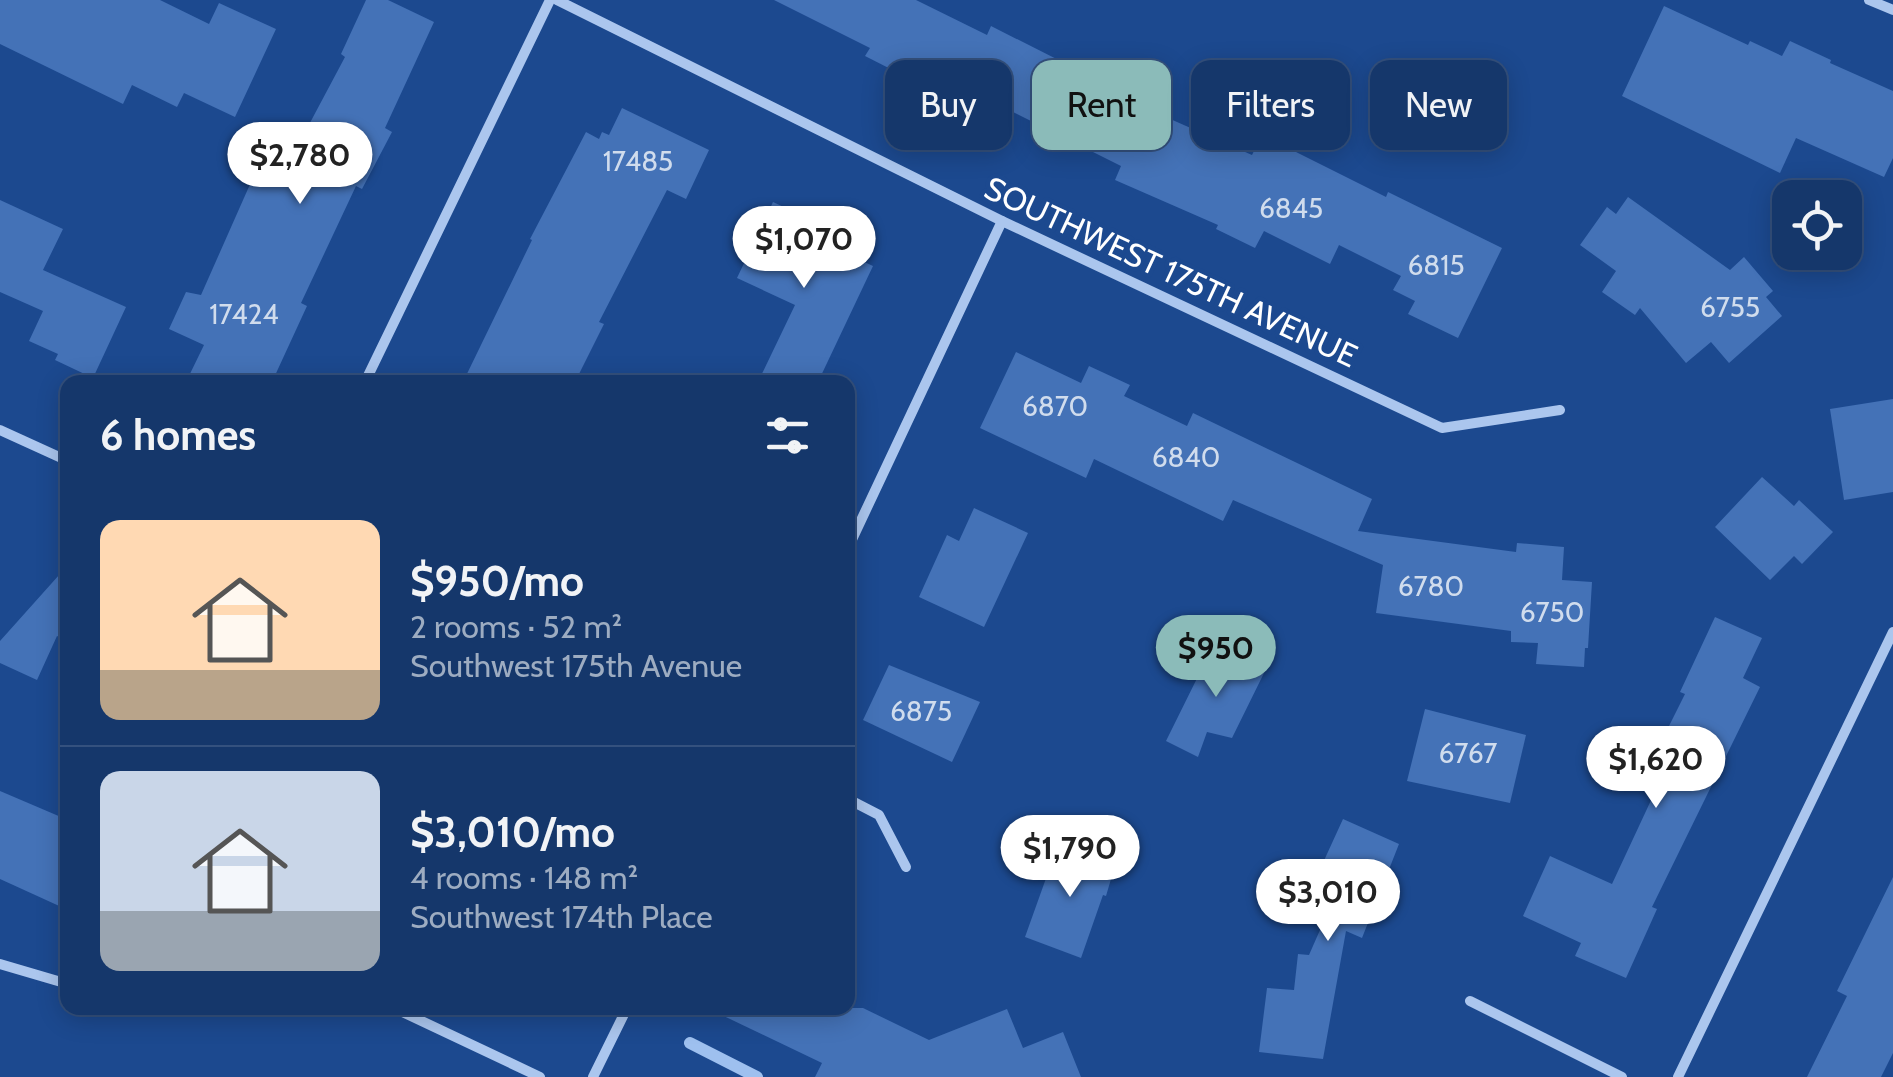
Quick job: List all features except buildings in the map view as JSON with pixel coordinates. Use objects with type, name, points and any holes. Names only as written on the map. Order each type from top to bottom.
[{"type":"street","name":"SOUTHWEST 175TH AVENUE","points":[[554,0],[1002,221],[1442,428],[1560,410]]},
{"type":"street","points":[[368,375],[554,0]]},
{"type":"street","points":[[1869,0],[1893,10]]},
{"type":"street","points":[[855,533],[1002,221]]},
{"type":"street","points":[[0,430],[60,457]]},
{"type":"street","points":[[1678,1077],[1893,632]]},
{"type":"street","points":[[855,803],[879,815],[906,867]]},
{"type":"street","points":[[0,964],[60,982]]},
{"type":"street","points":[[1470,1001],[1622,1077]]},
{"type":"street","points":[[409,1015],[540,1077]]},
{"type":"street","points":[[593,1077],[624,1015]]},
{"type":"waterway","points":[[690,1043],[757,1077]]}]
